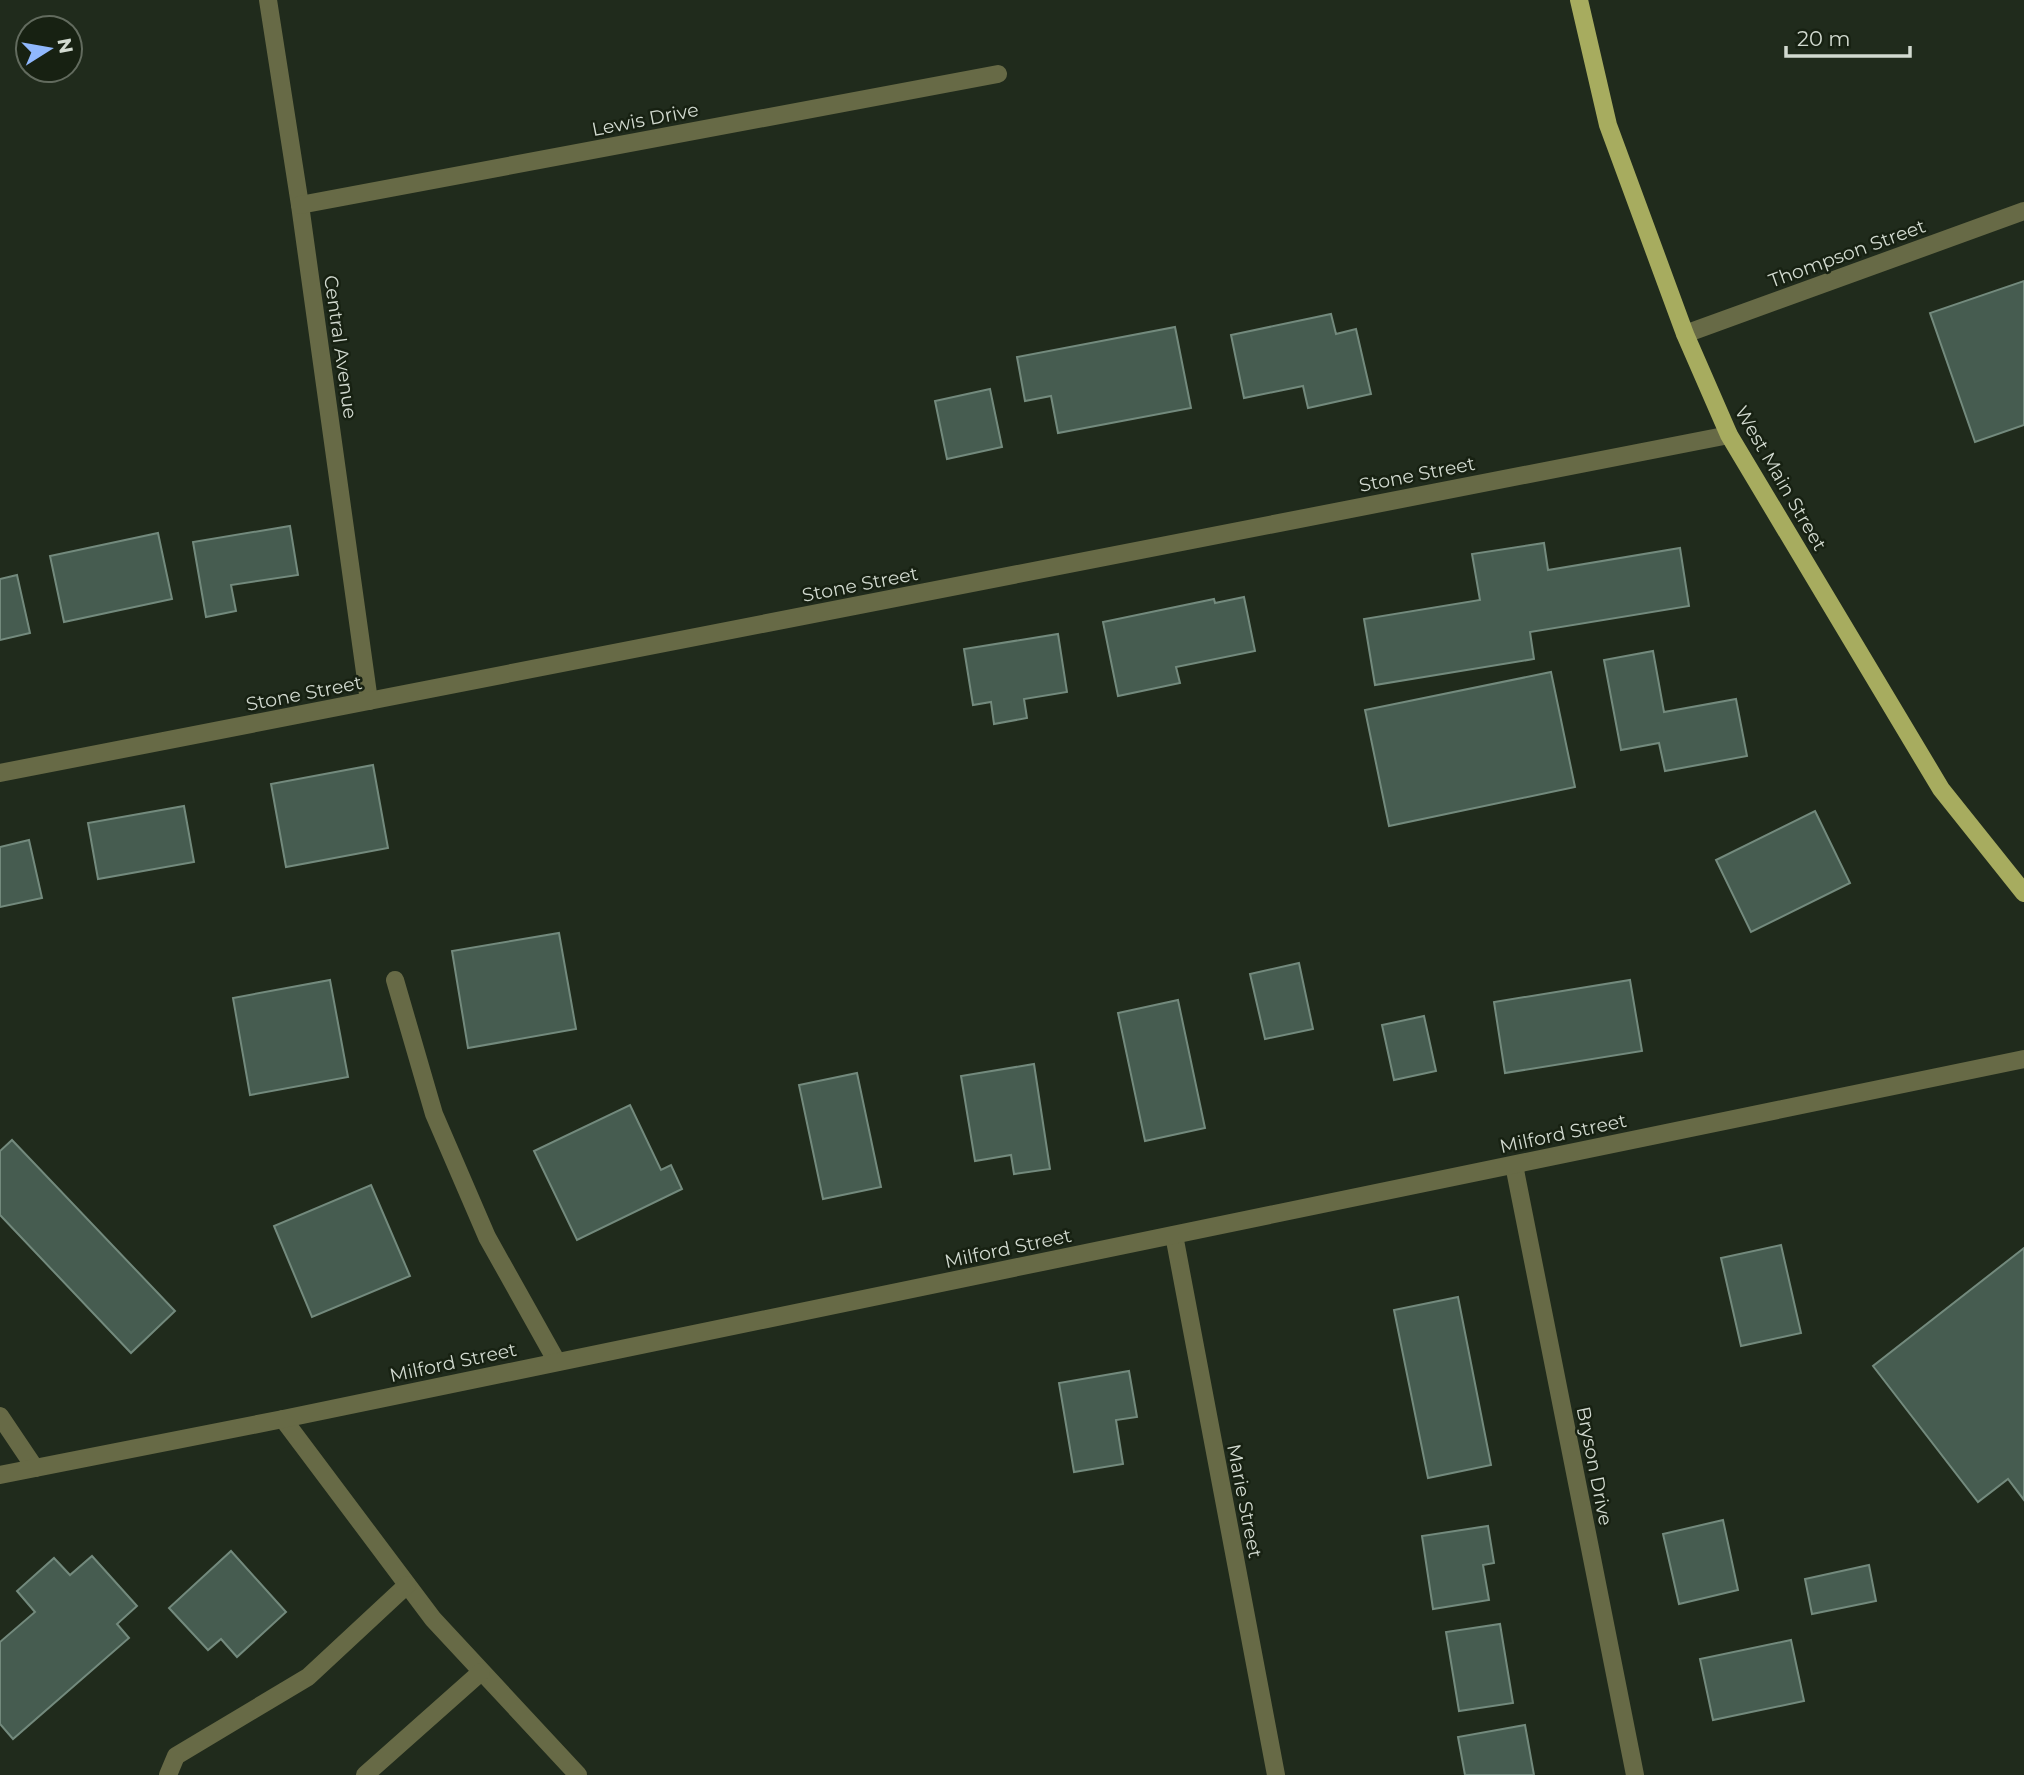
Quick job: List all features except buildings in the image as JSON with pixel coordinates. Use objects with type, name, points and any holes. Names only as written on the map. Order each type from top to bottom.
[{"type":"main road","name":"West Main Street","points":[[1579,0],[1608,125],[1685,334],[1729,435],[1941,789],[2024,893]]},
{"type":"street","name":"Central Avenue","points":[[268,0],[300,205],[369,701]]},
{"type":"street","name":"Lewis Drive","points":[[300,205],[998,74]]},
{"type":"street","name":"Thompson Street","points":[[1685,334],[2024,211]]},
{"type":"street","name":"Stone Street","points":[[0,773],[1729,435]]},
{"type":"street","points":[[395,980],[434,1114],[487,1237],[557,1362]]},
{"type":"street","name":"Milford Street","points":[[0,1475],[283,1419],[2024,1059]]},
{"type":"street","name":"Bryson Drive","points":[[1514,1165],[1634,1775]]},
{"type":"street","name":"Marie Street","points":[[1174,1235],[1276,1775]]},
{"type":"street","points":[[0,1416],[35,1468]]},
{"type":"street","points":[[283,1419],[433,1619],[578,1775]]},
{"type":"street","points":[[168,1775],[176,1756],[308,1677],[407,1585]]},
{"type":"street","points":[[365,1775],[481,1672]]}]
